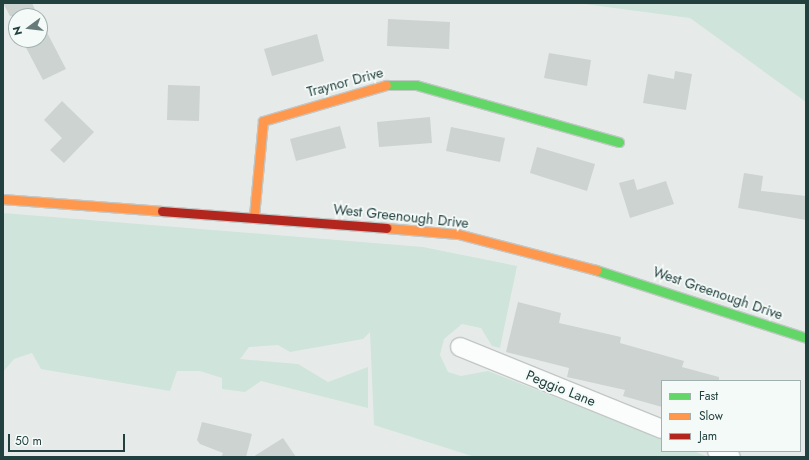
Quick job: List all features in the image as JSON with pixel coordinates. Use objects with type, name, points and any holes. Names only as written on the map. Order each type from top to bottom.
[{"type":"street","name":"Traynor Drive","points":[[254,216],[259,136],[263,121],[382,85],[416,85],[619,142]]},
{"type":"street","name":"West Greenough Drive","points":[[3,199],[254,216],[458,234],[640,281],[806,338]]},
{"type":"street","name":"Peggio Lane","points":[[460,347],[661,429]]},
{"type":"street","points":[[720,452],[732,457]]},
{"type":"green space","points":[[577,3],[806,3],[806,102],[690,18]]},
{"type":"green space","points":[[3,213],[423,247],[517,266],[500,348],[492,346],[481,328],[462,324],[444,339],[440,355],[448,372],[461,376],[488,371],[661,439],[661,452],[696,452],[709,457],[475,457],[374,425],[370,332],[363,339],[290,352],[278,345],[249,347],[240,359],[298,364],[328,382],[368,367],[368,408],[261,381],[245,392],[222,389],[222,378],[200,371],[177,371],[170,391],[41,369],[32,353],[14,359],[3,372]]},
{"type":"building","points":[[3,3],[32,3],[34,8],[8,8],[8,12]]},
{"type":"building","points":[[388,19],[450,22],[449,49],[387,46]]},
{"type":"building","points":[[48,34],[66,69],[43,80],[26,48],[48,48]]},
{"type":"building","points":[[317,34],[324,61],[272,76],[264,49]]},
{"type":"building","points":[[549,53],[591,60],[587,86],[544,78]]},
{"type":"building","points":[[675,71],[692,74],[686,110],[643,103],[648,74],[674,79]]},
{"type":"building","points":[[168,85],[200,86],[199,121],[167,120]]},
{"type":"building","points":[[62,101],[94,132],[64,163],[50,150],[62,138],[44,120]]},
{"type":"building","points":[[430,117],[432,143],[379,147],[377,122]]},
{"type":"building","points":[[340,126],[346,148],[296,161],[290,139]]},
{"type":"building","points":[[451,127],[505,138],[500,162],[446,151]]},
{"type":"building","points":[[537,147],[595,164],[587,191],[530,173]]},
{"type":"building","points":[[744,173],[763,176],[761,191],[806,196],[806,220],[738,208]]},
{"type":"building","points":[[634,179],[637,190],[666,181],[674,204],[630,218],[619,183]]},
{"type":"building","points":[[518,302],[561,313],[559,323],[621,337],[620,343],[684,361],[682,367],[719,377],[719,380],[661,380],[661,407],[623,396],[625,390],[567,377],[569,368],[506,352]]},
{"type":"building","points":[[202,422],[252,434],[246,457],[221,457],[223,453],[200,444],[197,440]]},
{"type":"building","points":[[283,438],[296,457],[253,457]]},
{"type":"traffic: fast","points":[[386,85],[416,85],[619,142]]},
{"type":"traffic: fast","points":[[596,270],[806,338]]},
{"type":"traffic: slow","points":[[254,216],[263,121],[386,85]]},
{"type":"traffic: slow","points":[[3,199],[162,211]]},
{"type":"traffic: slow","points":[[386,228],[458,234],[596,270]]},
{"type":"traffic: jam","points":[[162,211],[386,228]]}]
